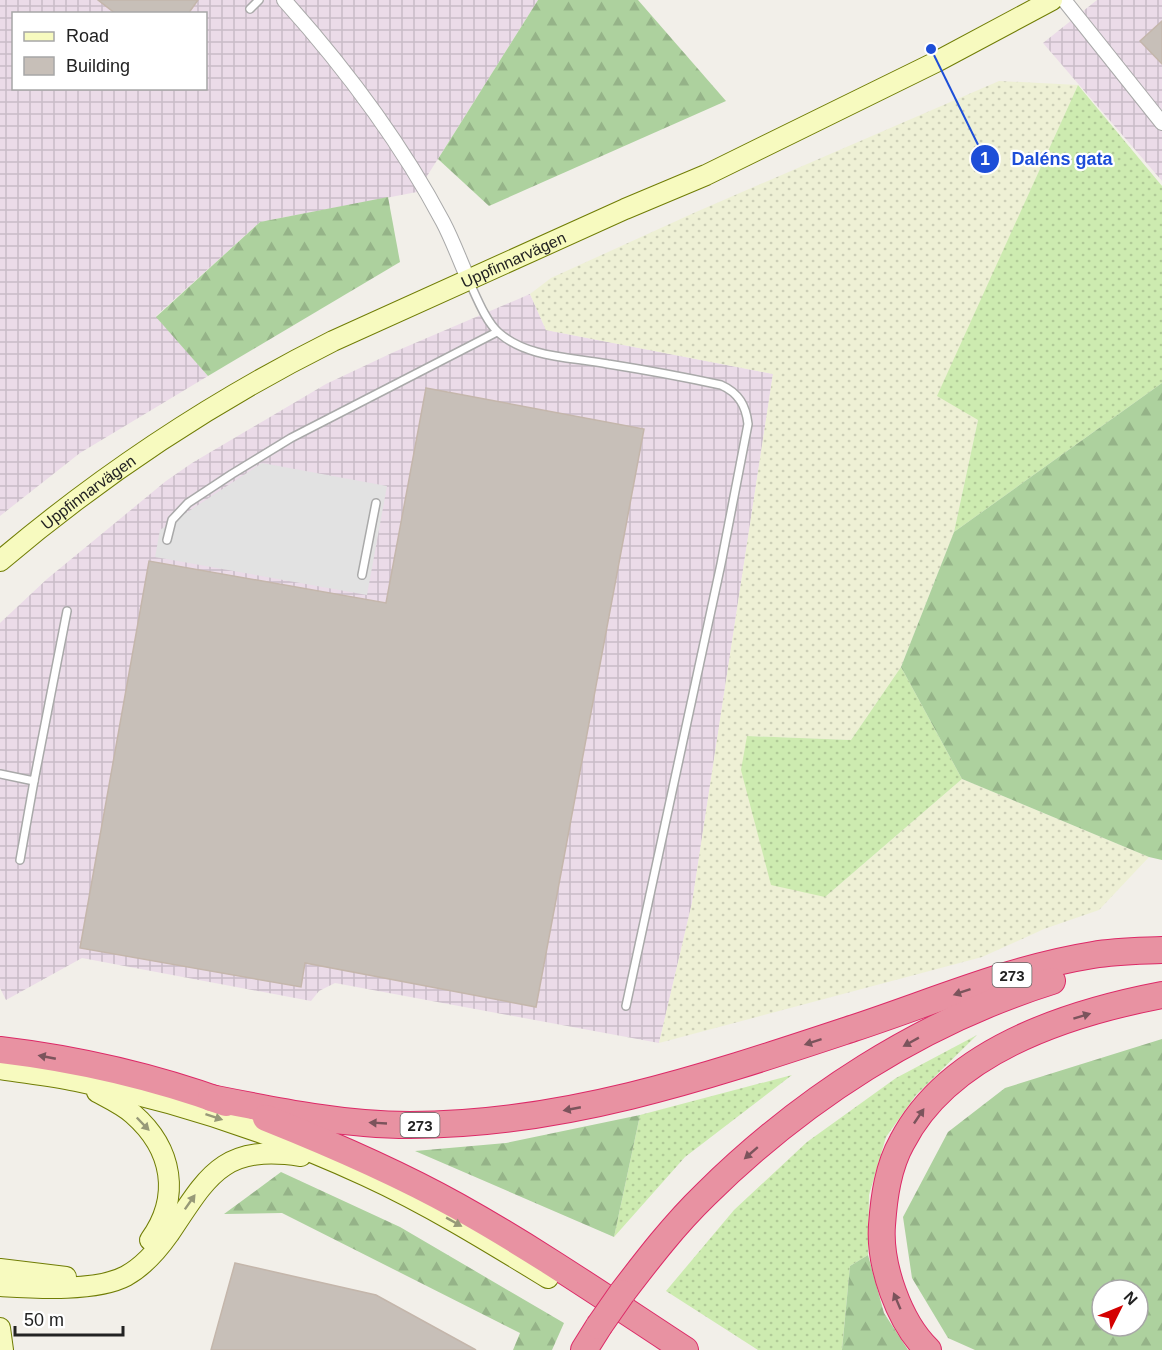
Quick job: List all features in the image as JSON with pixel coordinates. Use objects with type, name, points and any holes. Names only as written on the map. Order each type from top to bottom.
[{"type":"highway","name":"273","points":[[0,1050],[94,1067],[211,1098],[266,1109],[363,1122],[408,1125],[459,1124],[558,1112],[630,1098],[708,1075],[1001,978],[1094,955],[1162,952]]},
{"type":"highway","points":[[584,1350],[622,1293],[667,1235],[704,1196],[770,1136],[839,1084],[928,1032],[1020,991],[1162,952]]},
{"type":"highway","points":[[928,1350],[904,1316],[888,1280],[881,1239],[884,1202],[891,1169],[901,1142],[927,1104],[954,1079],[993,1052],[1036,1031],[1074,1018],[1162,995]]},
{"type":"highway","points":[[211,1098],[325,1142],[456,1205],[557,1266],[685,1350]]},
{"type":"highway","points":[[548,1278],[657,1350]]},
{"type":"main road","name":"Uppfinnarvägen","points":[[0,561],[121,466],[184,423],[230,396],[333,342],[716,170],[957,51],[1052,0]]},
{"type":"main road","points":[[0,1069],[76,1081],[197,1111],[265,1133],[367,1176],[445,1216],[548,1278]]},
{"type":"main road","points":[[0,1269],[66,1277],[103,1273],[124,1263],[143,1248],[163,1221],[169,1185],[167,1167],[160,1148],[148,1129],[132,1113],[76,1081]]},
{"type":"main road","points":[[0,1286],[70,1287],[110,1282],[127,1275],[154,1254],[201,1187],[223,1165],[236,1159],[262,1153],[331,1160]]},
{"type":"main road","points":[[0,1328],[3,1350]]},
{"type":"street","points":[[284,0],[358,88],[402,153],[443,223],[469,281]]},
{"type":"street","points":[[1064,0],[1162,123]]},
{"type":"lane","points":[[250,9],[259,0]]},
{"type":"lane","points":[[469,281],[497,332],[522,348],[544,354],[606,363],[721,385],[738,396],[747,412],[748,424],[721,564],[626,1006]]},
{"type":"lane","points":[[167,540],[172,520],[188,503],[232,474],[291,438],[497,332]]},
{"type":"lane","points":[[362,575],[376,503]]},
{"type":"lane","points":[[20,860],[67,611]]},
{"type":"lane","points":[[0,774],[34,782]]},
{"type":"shaded area","points":[[0,0],[538,0],[417,192],[260,222],[156,316],[208,376],[80,453],[0,516]]},
{"type":"shaded area","points":[[1097,0],[1162,0],[1162,181],[1043,43]]},
{"type":"shaded area","points":[[530,294],[546,330],[773,374],[692,903],[659,1043],[335,983],[319,991],[311,1001],[82,958],[6,1000],[0,988],[0,623],[47,579],[166,481],[192,463],[326,384],[394,352]]},
{"type":"shaded area","points":[[262,463],[387,486],[367,595],[155,557],[160,530]]},
{"type":"green space","points":[[538,0],[638,0],[726,101],[489,206],[438,159]]},
{"type":"green space","points":[[999,81],[1078,85],[938,395],[978,420],[954,532],[901,667],[851,740],[747,736],[825,897],[962,779],[1149,857],[1099,910],[1044,929],[982,957],[659,1043],[692,903],[773,374],[546,330],[530,294],[551,278],[696,212]]},
{"type":"green space","points":[[1078,85],[1162,186],[1162,383],[954,532],[978,420],[937,396]]},
{"type":"green space","points":[[388,197],[400,262],[208,376],[156,317],[260,222]]},
{"type":"green space","points":[[1162,383],[1162,860],[1149,857],[962,779],[901,667],[954,532]]},
{"type":"green space","points":[[901,667],[962,779],[825,897],[771,885],[741,770],[747,736],[851,740]]},
{"type":"green space","points":[[977,1035],[916,1095],[886,1137],[869,1195],[868,1255],[850,1266],[842,1350],[758,1350],[666,1291],[734,1210],[807,1142],[896,1078]]},
{"type":"green space","points":[[1162,1039],[1162,1350],[975,1350],[948,1338],[912,1278],[903,1217],[948,1132],[1005,1088]]},
{"type":"green space","points":[[792,1075],[685,1157],[614,1237],[640,1115]]},
{"type":"green space","points":[[640,1115],[614,1237],[415,1151],[506,1143]]},
{"type":"green space","points":[[281,1172],[400,1227],[564,1323],[552,1350],[513,1350],[520,1333],[282,1213],[224,1214]]},
{"type":"green space","points":[[868,1255],[884,1313],[908,1350],[842,1350],[850,1266]]},
{"type":"building","points":[[98,0],[198,0],[189,12],[113,12]]},
{"type":"building","points":[[1162,21],[1162,64],[1140,41]]},
{"type":"building","points":[[426,388],[644,429],[536,1007],[305,963],[301,987],[80,948],[149,561],[386,603]]},
{"type":"building","points":[[235,1263],[376,1295],[476,1350],[211,1350]]},
{"type":"place","name":"Daléns gata","points":[[931,49]]}]
